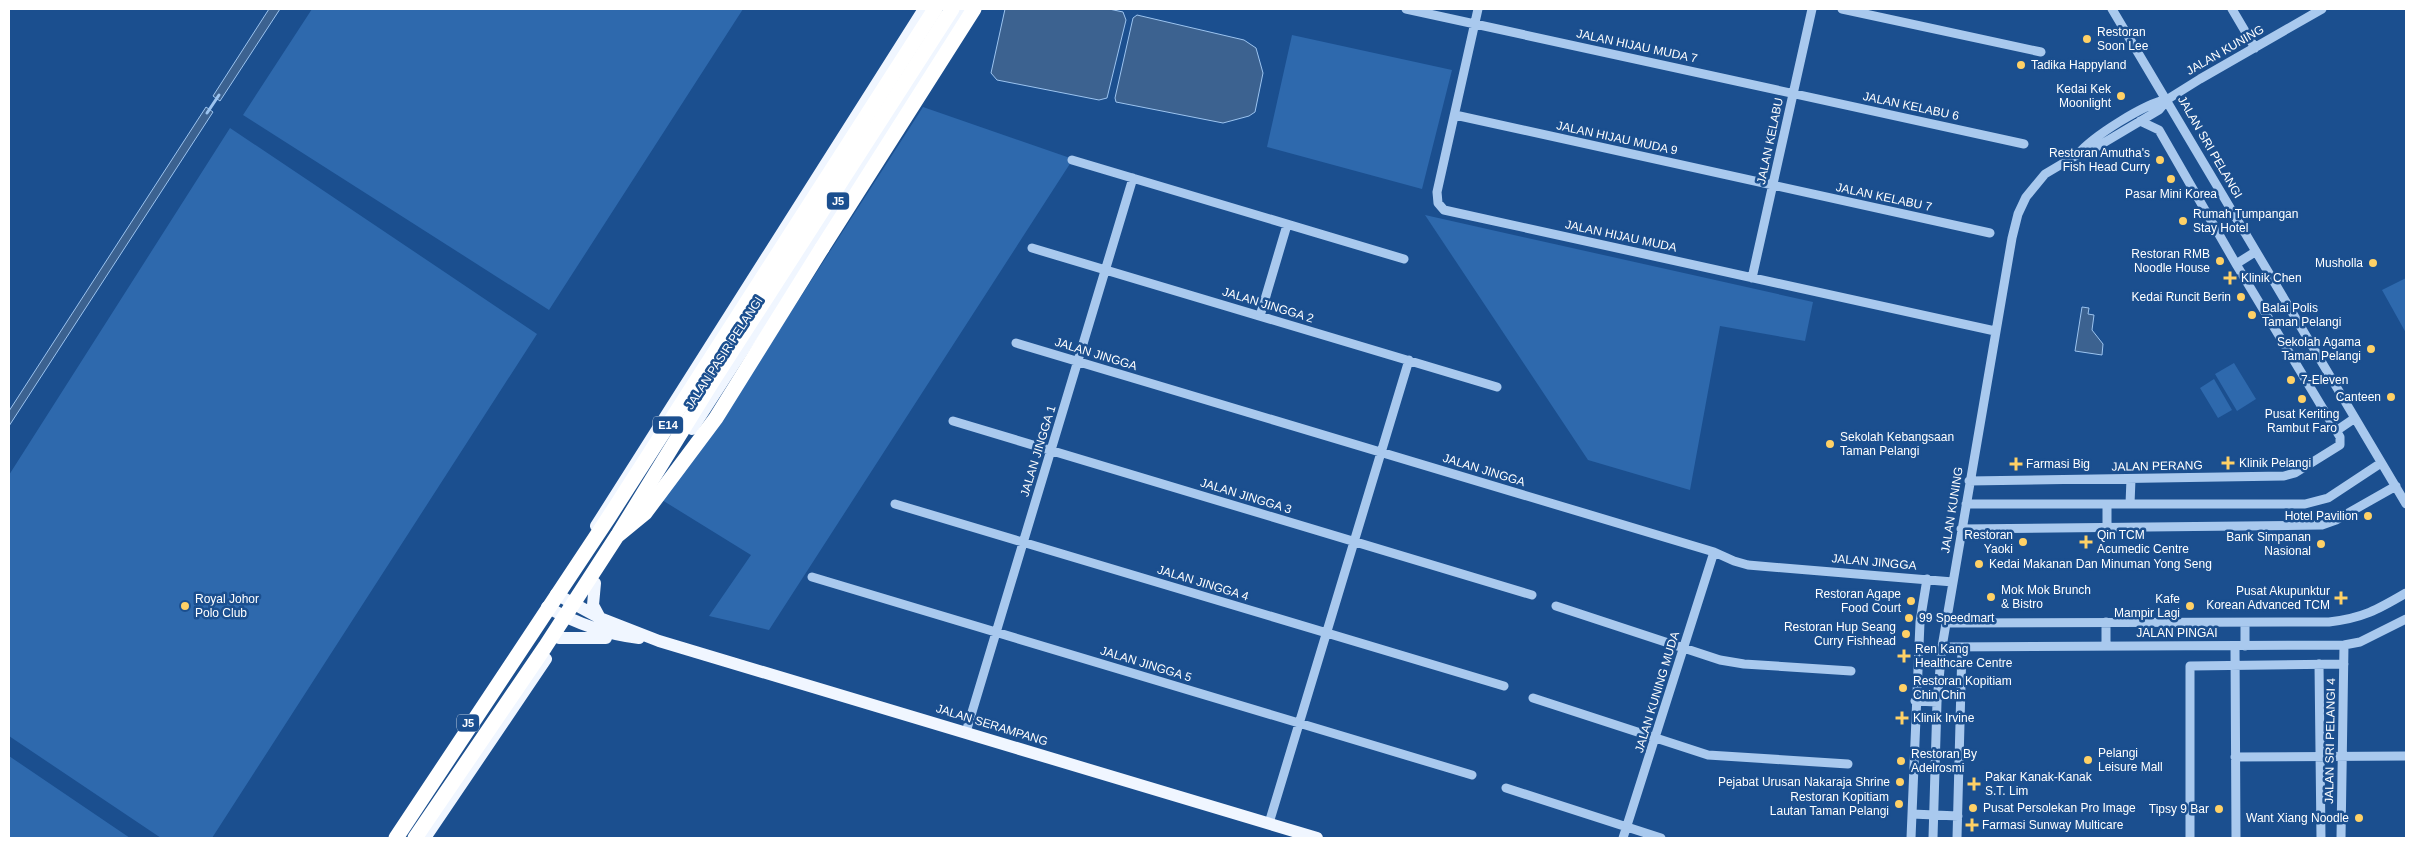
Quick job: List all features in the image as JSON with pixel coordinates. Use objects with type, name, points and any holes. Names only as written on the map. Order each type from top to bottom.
[{"type":"highway","name":"E14","points":[[396,838],[588,548],[935,9]]},
{"type":"highway","name":"E14","points":[[414,838],[545,647],[617,536],[712,382],[952,9]]},
{"type":"highway","points":[[617,536],[645,513],[716,418],[974,9]]},
{"type":"main road","name":"JALAN PASIR PELANGI","points":[[389,838],[547,608],[608,503],[924,9]]},
{"type":"main road","name":"JALAN PASIR PELANGI","points":[[425,838],[571,621],[695,423],[963,9]]},
{"type":"main road","points":[[595,583],[593,605],[600,618]]},
{"type":"main road","name":"JALAN SERAMPANG","points":[[556,594],[600,618],[659,641],[1317,838]]},
{"type":"main road","name":"JALAN SERAMPANG","points":[[547,608],[571,621],[599,632],[659,641]]},
{"type":"main road","points":[[559,638],[623,636]]},
{"type":"street","name":"JALAN HIJAU MUDA 7","points":[[1406,9],[1793,93]]},
{"type":"street","name":"JALAN HIJAU MUDA","points":[[1478,9],[1437,192],[1438,203],[1444,210],[1995,331]]},
{"type":"street","name":"JALAN KELABU","points":[[1752,278],[1812,9]]},
{"type":"street","points":[[1842,9],[2041,52]]},
{"type":"street","name":"JALAN SRI PELANGI","points":[[2112,9],[2168,99],[2256,252],[2406,504]]},
{"type":"street","points":[[2232,9],[2255,48]]},
{"type":"street","name":"JALAN KUNING","points":[[1932,838],[1937,702],[1942,647],[1995,331],[2018,214],[2026,197],[2045,174],[2077,155],[2090,151],[2158,110],[2168,99],[2322,9]]},
{"type":"street","name":"JALAN KELABU 6","points":[[1793,93],[2024,144]]},
{"type":"street","name":"JALAN KUNING","points":[[2077,155],[2085,146],[2133,114],[2154,102],[2168,99]]},
{"type":"street","name":"JALAN HIJAU MUDA 9","points":[[1455,115],[1773,185]]},
{"type":"street","points":[[2140,121],[2159,130],[2236,264],[2336,431],[2355,418]]},
{"type":"street","points":[[1072,160],[1404,260]]},
{"type":"street","name":"JALAN JINGGA 1","points":[[966,732],[1133,178]]},
{"type":"street","name":"JALAN KELABU 7","points":[[1773,185],[1990,233]]},
{"type":"street","points":[[1260,316],[1287,225]]},
{"type":"street","name":"JALAN JINGGA 2","points":[[1032,248],[1497,387]]},
{"type":"street","points":[[2236,264],[2256,252]]},
{"type":"street","name":"JALAN JINGGA","points":[[1016,343],[1714,552],[1748,565],[1953,582]]},
{"type":"street","points":[[1269,823],[1409,360]]},
{"type":"street","name":"JALAN JINGGA 3","points":[[953,421],[1532,595]]},
{"type":"street","name":"JALAN PERANG","points":[[1969,481],[2284,476],[2295,473],[2338,447],[2341,440],[2336,431]]},
{"type":"street","points":[[1966,504],[2317,502],[2328,498],[2381,463]]},
{"type":"street","points":[[2130,504],[2131,479]]},
{"type":"street","points":[[1961,529],[2322,525],[2336,520],[2396,486]]},
{"type":"street","name":"JALAN JINGGA 4","points":[[895,504],[1504,686]]},
{"type":"street","points":[[2107,504],[2107,528]]},
{"type":"street","name":"JALAN KUNING MUDA","points":[[1623,838],[1714,552]]},
{"type":"street","name":"JALAN JINGGA 5","points":[[812,577],[1472,775]]},
{"type":"street","points":[[1911,838],[1915,701],[1920,622],[1927,579]]},
{"type":"street","points":[[1946,623],[2329,622],[2352,620],[2369,614],[2406,593]]},
{"type":"street","points":[[1556,606],[1720,660],[1744,664],[1851,671]]},
{"type":"street","name":"JALAN PINGAI","points":[[1942,647],[2344,645],[2360,642],[2406,619]]},
{"type":"street","points":[[2106,622],[2106,646]]},
{"type":"street","points":[[2245,622],[2245,646]]},
{"type":"street","name":"JALAN SRI PELANGI 4","points":[[2341,838],[2344,645]]},
{"type":"street","points":[[2235,646],[2236,838]]},
{"type":"street","points":[[1957,838],[1962,647]]},
{"type":"street","points":[[2190,838],[2190,667],[2193,664],[2344,664]]},
{"type":"street","points":[[2319,664],[2320,838]]},
{"type":"street","points":[[1533,698],[1656,736],[1708,755],[1848,764]]},
{"type":"street","points":[[1915,701],[1937,702]]},
{"type":"street","points":[[2235,757],[2406,756]]},
{"type":"street","points":[[1506,788],[1661,838]]},
{"type":"street","points":[[1912,814],[1958,816]]},
{"type":"shaded area","points":[[269,9],[280,9],[220,101],[213,96]]},
{"type":"shaded area","points":[[312,9],[743,9],[549,310],[243,115]]},
{"type":"shaded area","points":[[1005,9],[1109,9],[1123,12],[1126,20],[1107,98],[1099,100],[997,80],[991,73]]},
{"type":"shaded area","points":[[1137,15],[1244,40],[1256,48],[1263,73],[1255,112],[1249,116],[1223,123],[1116,102],[1115,98],[1133,18]]},
{"type":"shaded area","points":[[1292,35],[1452,70],[1422,189],[1267,147]]},
{"type":"shaded area","points":[[206,107],[213,112],[9,426],[9,411]]},
{"type":"shaded area","points":[[923,107],[1073,159],[769,630],[709,616],[751,555],[662,500],[758,363]]},
{"type":"shaded area","name":"Royal Johor Polo Club","points":[[230,128],[537,334],[212,838],[161,838],[9,736],[9,475]]},
{"type":"shaded area","points":[[1425,215],[1813,302],[1805,341],[1720,326],[1690,490],[1588,460]]},
{"type":"shaded area","points":[[2406,278],[2406,333],[2382,290]]},
{"type":"shaded area","points":[[2082,307],[2089,308],[2088,314],[2094,315],[2092,330],[2103,344],[2102,355],[2075,351]]},
{"type":"shaded area","points":[[2234,363],[2256,399],[2237,411],[2215,374]]},
{"type":"shaded area","points":[[2214,379],[2232,410],[2218,418],[2200,388]]},
{"type":"shaded area","points":[[9,756],[130,838],[9,838]]},
{"type":"waterway","points":[[207,113],[219,95]]},
{"type":"place","name":"Restoran Soon Lee","points":[[2087,39]]},
{"type":"place","name":"Tadika Happyland","points":[[2021,65]]},
{"type":"place","name":"Kedai Kek Moonlight","points":[[2121,96]]},
{"type":"place","name":"Restoran Amutha's Fish Head Curry","points":[[2160,160]]},
{"type":"place","name":"Pasar Mini Korea","points":[[2171,179]]},
{"type":"place","name":"Rumah Tumpangan Stay Hotel","points":[[2183,221]]},
{"type":"place","name":"Restoran RMB Noodle House","points":[[2220,261]]},
{"type":"place","name":"Musholla","points":[[2373,263]]},
{"type":"place","name":"Klinik Chen","points":[[2230,278]]},
{"type":"place","name":"Kedai Runcit Berin","points":[[2241,297]]},
{"type":"place","name":"Balai Polis Taman Pelangi","points":[[2252,315]]},
{"type":"place","name":"Sekolah Agama Taman Pelangi","points":[[2371,349]]},
{"type":"place","name":"7-Eleven","points":[[2291,380]]},
{"type":"place","name":"Canteen","points":[[2391,397]]},
{"type":"place","name":"Pusat Keriting Rambut Faro","points":[[2302,399]]},
{"type":"place","name":"Sekolah Kebangsaan Taman Pelangi","points":[[1830,444]]},
{"type":"place","name":"Klinik Pelangi","points":[[2228,463]]},
{"type":"place","name":"Farmasi Big","points":[[2016,464]]},
{"type":"place","name":"Hotel Pavilion","points":[[2368,516]]},
{"type":"place","name":"Restoran Yaoki","points":[[2023,542]]},
{"type":"place","name":"Qin TCM Acumedic Centre","points":[[2086,542]]},
{"type":"place","name":"Bank Simpanan Nasional","points":[[2321,544]]},
{"type":"place","name":"Kedai Makanan Dan Minuman Yong Seng","points":[[1979,564]]},
{"type":"place","name":"Mok Mok Brunch & Bistro","points":[[1991,597]]},
{"type":"place","name":"Pusat Akupunktur Korean Advanced TCM","points":[[2341,598]]},
{"type":"place","name":"Restoran Agape Food Court","points":[[1911,601]]},
{"type":"place","name":"Royal Johor Polo Club","points":[[185,606]]},
{"type":"place","name":"Kafe Mampir Lagi","points":[[2190,606]]},
{"type":"place","name":"99 Speedmart","points":[[1909,618]]},
{"type":"place","name":"Restoran Hup Seang Curry Fishhead","points":[[1906,634]]},
{"type":"place","name":"Ren Kang Healthcare Centre","points":[[1904,656]]},
{"type":"place","name":"Restoran Kopitiam Chin Chin","points":[[1903,688]]},
{"type":"place","name":"Klinik Irvine","points":[[1902,718]]},
{"type":"place","name":"Pelangi Leisure Mall","points":[[2088,760]]},
{"type":"place","name":"Restoran By Adelrosmi","points":[[1901,761]]},
{"type":"place","name":"Pejabat Urusan Nakaraja Shrine","points":[[1900,782]]},
{"type":"place","name":"Pakar Kanak-Kanak S.T. Lim","points":[[1974,784]]},
{"type":"place","name":"Restoran Kopitiam Lautan Taman Pelangi","points":[[1899,804]]},
{"type":"place","name":"Pusat Persolekan Pro Image","points":[[1973,808]]},
{"type":"place","name":"Tipsy 9 Bar","points":[[2219,809]]},
{"type":"place","name":"Want Xiang Noodle","points":[[2359,818]]},
{"type":"place","name":"Farmasi Sunway Multicare","points":[[1972,825]]}]
